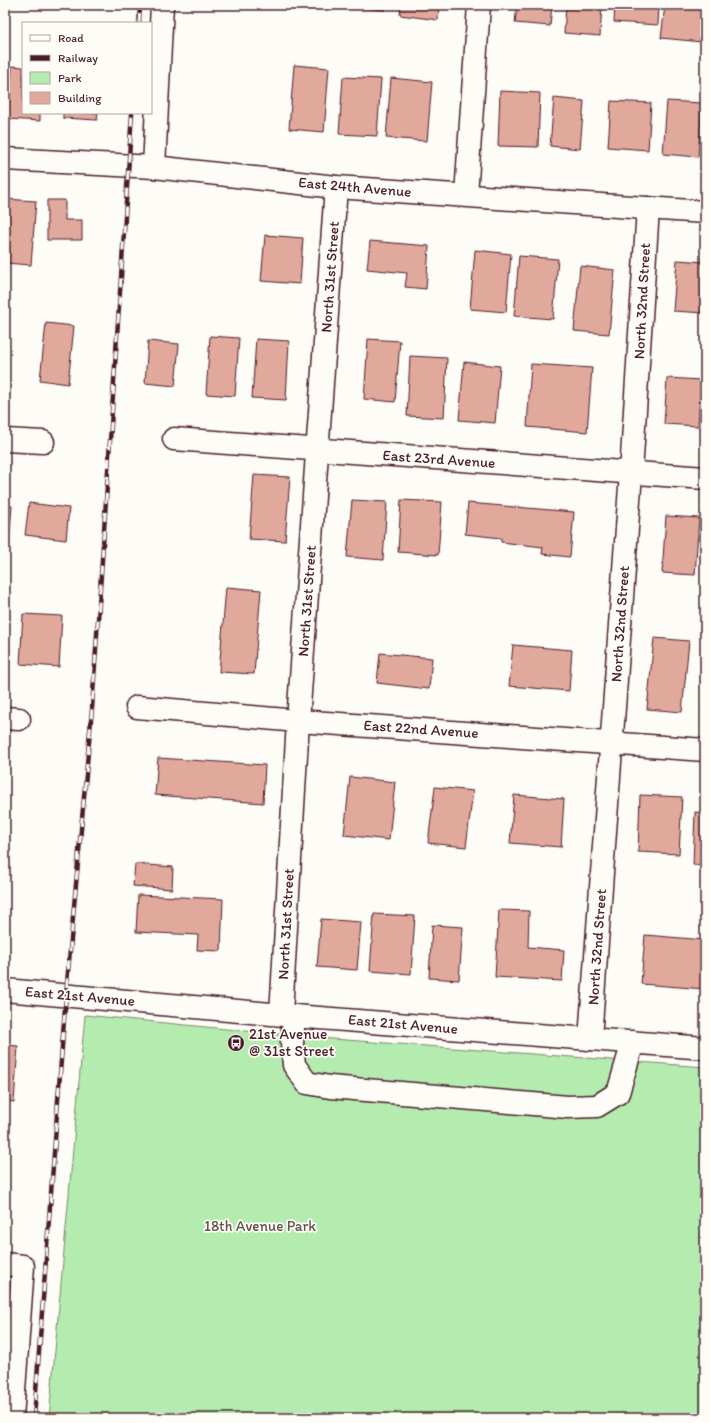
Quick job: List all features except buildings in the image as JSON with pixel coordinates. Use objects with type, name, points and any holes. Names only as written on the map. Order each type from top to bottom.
[{"type":"street","points":[[154,167],[162,5]]},
{"type":"street","points":[[466,195],[479,5]]},
{"type":"street","name":"East 24th Avenue","points":[[5,159],[154,167],[336,187],[705,212]]},
{"type":"street","name":"North 31st Street","points":[[336,187],[319,450],[298,721],[287,1015],[294,1065],[307,1083],[330,1088],[568,1107],[596,1106],[618,1093],[633,1042]]},
{"type":"street","name":"North 32nd Street","points":[[590,1039],[631,473],[648,208]]},
{"type":"street","name":"East 23rd Avenue","points":[[174,439],[705,478]]},
{"type":"street","points":[[5,440],[43,442]]},
{"type":"street","name":"East 22nd Avenue","points":[[137,707],[298,721],[705,750]]},
{"type":"street","name":"East 21st Avenue","points":[[5,990],[287,1015],[705,1048]]},
{"type":"street","points":[[12,1418],[14,1265]]},
{"type":"green space","name":"18th Avenue Park","points":[[85,1015],[306,1037],[705,1067],[705,1418],[49,1418]]},
{"type":"railway","points":[[139,22],[140,5]]},
{"type":"railway","points":[[34,1418],[66,994],[92,709],[132,114]]},
{"type":"place","name":"21st Avenue @ 31st Street","points":[[236,1043]]}]
